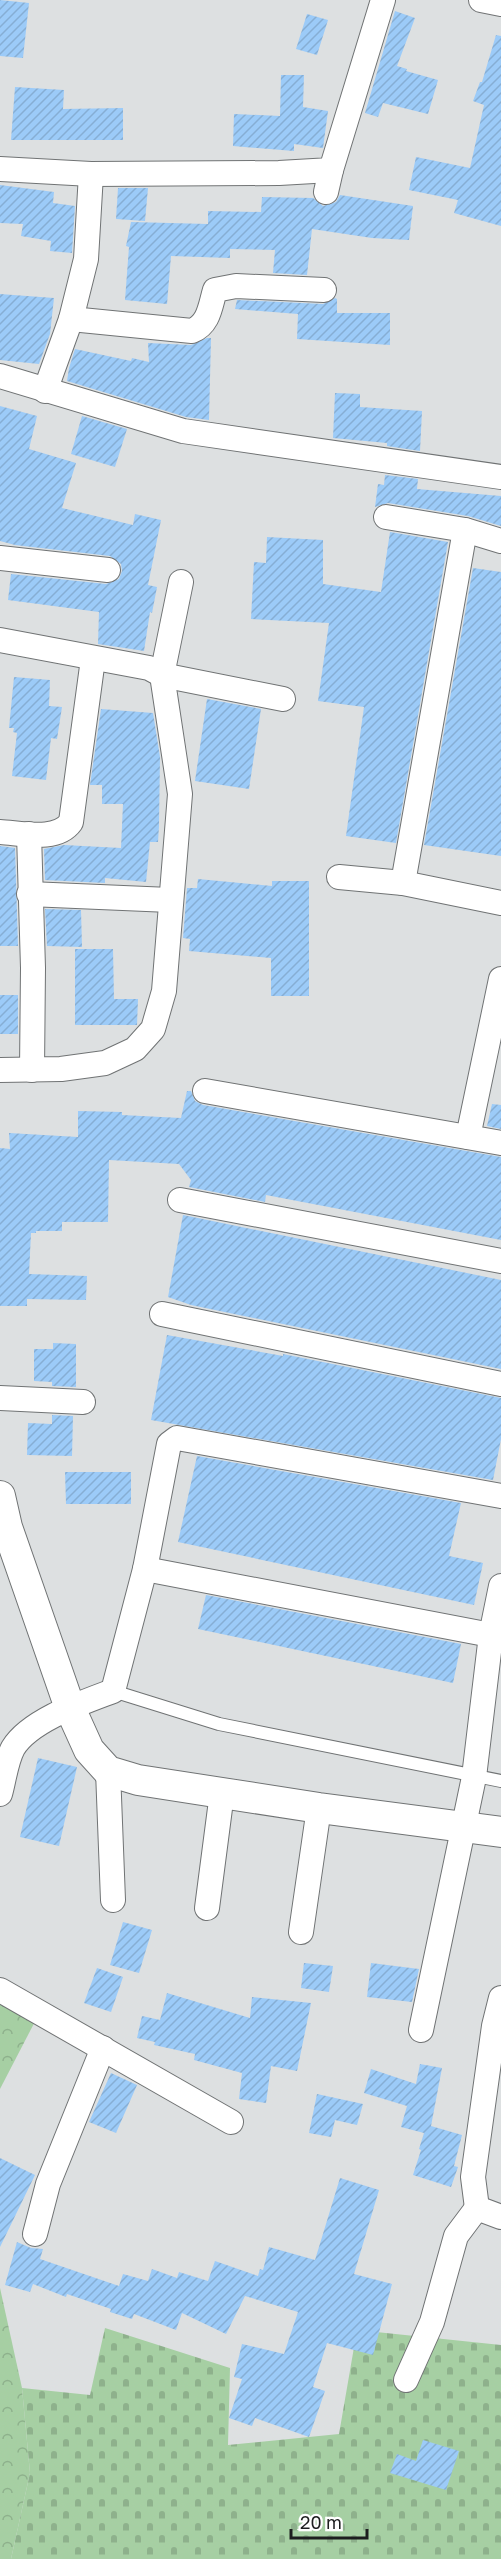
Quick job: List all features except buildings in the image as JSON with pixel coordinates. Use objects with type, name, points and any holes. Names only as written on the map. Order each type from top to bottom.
[{"type":"street","points":[[0,169],[92,174],[279,173],[328,181],[383,0]]},
{"type":"street","points":[[481,0],[501,4]]},
{"type":"street","points":[[45,391],[71,319],[86,259],[92,174]]},
{"type":"street","points":[[71,319],[192,332],[202,327],[206,320],[215,290],[236,286],[324,291]]},
{"type":"street","points":[[0,376],[183,431],[501,477]]},
{"type":"street","points":[[386,517],[465,530],[501,541]]},
{"type":"street","points":[[403,883],[465,530]]},
{"type":"street","points":[[0,558],[108,570]]},
{"type":"street","points":[[0,1070],[32,1070],[105,1063],[135,1049],[153,1029],[164,991],[180,794],[162,675],[181,582]]},
{"type":"street","points":[[0,640],[149,668],[162,675],[283,699]]},
{"type":"street","points":[[0,832],[56,833],[66,829],[71,822],[93,659]]},
{"type":"street","points":[[28,834],[33,968],[32,1070]]},
{"type":"street","points":[[339,876],[403,883],[501,903]]},
{"type":"street","points":[[29,894],[170,900]]},
{"type":"street","points":[[468,1137],[501,979]]},
{"type":"street","points":[[205,1091],[501,1143]]},
{"type":"street","points":[[180,1200],[501,1261]]},
{"type":"street","points":[[162,1314],[501,1384]]},
{"type":"street","points":[[0,1398],[83,1402]]},
{"type":"street","points":[[0,1794],[12,1750],[20,1739],[35,1727],[70,1708],[113,1690],[145,1569],[169,1444],[177,1438],[501,1496]]},
{"type":"street","points":[[0,1496],[4,1528],[70,1708],[88,1750],[108,1771],[138,1780],[319,1808],[501,1832]]},
{"type":"street","points":[[145,1569],[496,1636]]},
{"type":"street","points":[[422,2030],[474,1777],[496,1636],[501,1586]]},
{"type":"street","points":[[108,1771],[113,1900]]},
{"type":"street","points":[[207,1908],[222,1793]]},
{"type":"street","points":[[301,1932],[319,1808]]},
{"type":"street","points":[[0,1990],[231,2122]]},
{"type":"street","points":[[406,2380],[432,2322],[456,2236],[477,2208],[473,2176],[501,1998]]},
{"type":"street","points":[[35,2234],[48,2184],[103,2048]]},
{"type":"street","points":[[477,2208],[501,2217]]},
{"type":"lane","points":[[113,1690],[219,1724],[501,1781]]},
{"type":"green space","points":[[0,1996],[42,2008],[0,2089]]},
{"type":"green space","points":[[0,2288],[22,2388],[30,2473],[11,2559],[0,2559]]},
{"type":"green space","points":[[105,2328],[230,2368],[228,2445],[339,2434],[357,2330],[501,2345],[501,2559],[11,2559],[30,2473],[22,2388],[90,2395]]}]
